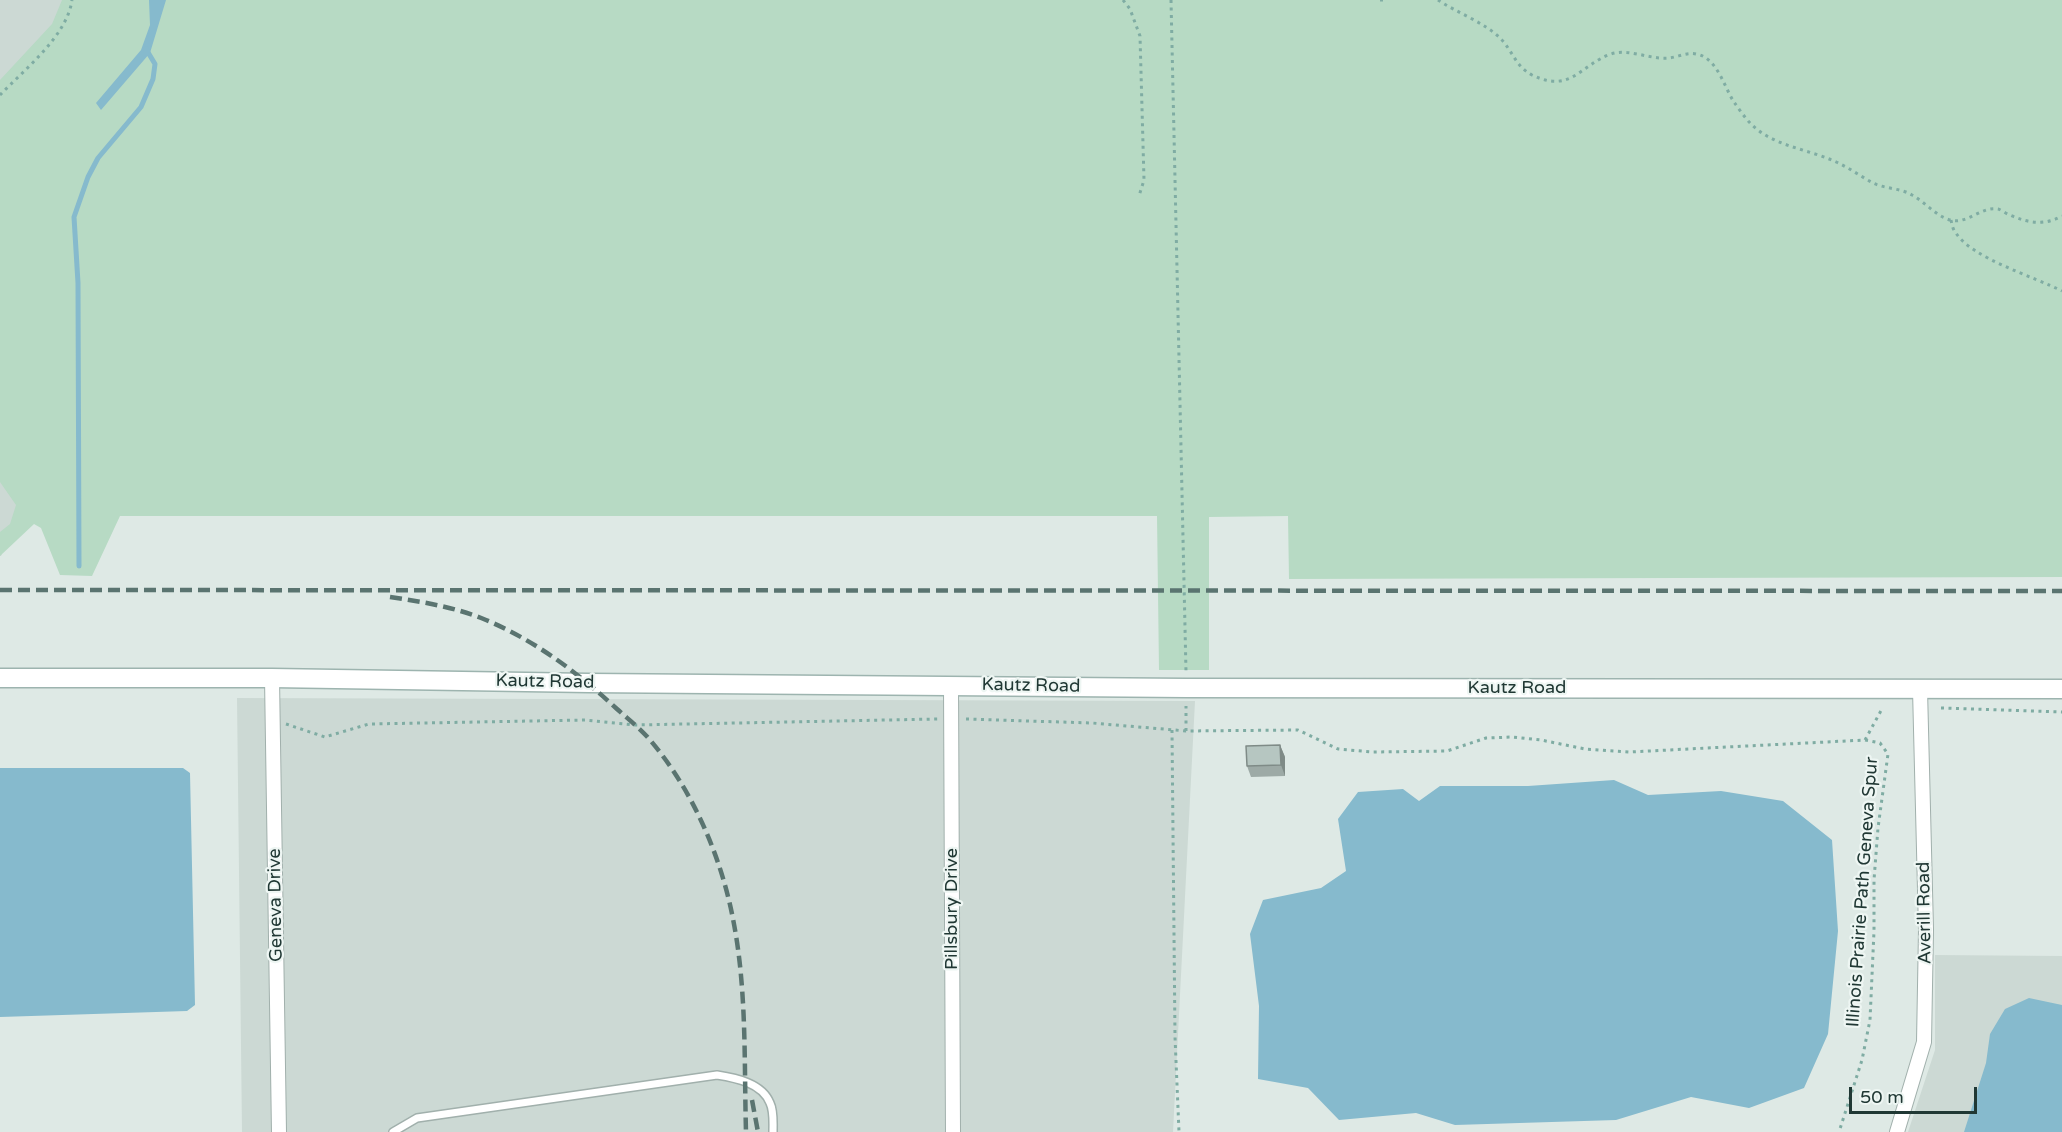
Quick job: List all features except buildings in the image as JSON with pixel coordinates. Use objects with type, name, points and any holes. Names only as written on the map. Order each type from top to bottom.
[{"type":"street","name":"Kautz Road","points":[[0,678],[272,678],[1186,688],[2062,689]]},
{"type":"street","name":"Geneva Drive","points":[[272,678],[279,1132]]},
{"type":"street","name":"Pillsbury Drive","points":[[951,685],[953,1132]]},
{"type":"street","name":"Averill Road","points":[[1897,1132],[1924,1042],[1926,930],[1920,689]]},
{"type":"lane","points":[[393,1132],[417,1118],[717,1075],[745,1082],[760,1090],[770,1103],[773,1132]]},
{"type":"path","points":[[0,95],[53,40],[70,9],[72,0]]},
{"type":"path","points":[[1124,0],[1130,9],[1140,36],[1144,180],[1139,196]]},
{"type":"path","points":[[1171,0],[1186,731]]},
{"type":"path","points":[[1380,0],[1385,0]]},
{"type":"path","points":[[1438,0],[1499,37],[1518,65],[1533,75],[1549,80],[1563,81],[1577,76],[1597,61],[1612,54],[1630,53],[1652,58],[1696,54],[1706,58],[1715,67],[1734,102],[1752,125],[1776,140],[1798,150],[1831,159],[1874,183],[1911,194],[1941,216],[1951,220],[1959,220],[1986,209],[1998,209],[2028,222],[2043,224],[2062,216]]},
{"type":"path","points":[[1951,220],[1954,232],[1963,242],[1998,264],[2062,291]]},
{"type":"path","points":[[1865,740],[1882,707],[1892,707]]},
{"type":"path","points":[[1920,708],[2062,712]]},
{"type":"path","name":"Illinois Prairie Path Geneva Spur","points":[[273,719],[325,737],[369,724],[585,720],[634,725],[951,718],[1092,723],[1186,731],[1298,730],[1338,749],[1373,752],[1447,751],[1486,738],[1504,737],[1541,740],[1596,751],[1629,752],[1865,740],[1880,743],[1888,754],[1875,869],[1870,1020],[1862,1060],[1839,1132]]},
{"type":"path","points":[[1172,730],[1175,1037],[1179,1132]]},
{"type":"shaded area","points":[[0,0],[97,0],[0,120]]},
{"type":"shaded area","points":[[0,410],[34,476],[1,556],[0,556]]},
{"type":"shaded area","points":[[237,698],[1195,701],[1173,1132],[242,1132]]},
{"type":"shaded area","points":[[1935,955],[2062,956],[2062,1132],[1908,1132],[1935,1050]]},
{"type":"green space","points":[[62,0],[2062,0],[2062,577],[1289,579],[1288,516],[1209,517],[1209,670],[1159,670],[1157,516],[120,516],[92,576],[60,575],[41,528],[34,524],[0,556],[0,532],[10,524],[16,505],[0,482],[0,80],[52,24]]},
{"type":"water","points":[[149,0],[166,0],[150,53],[101,110],[96,103],[141,50],[150,25]]},
{"type":"water","points":[[0,768],[183,768],[190,773],[195,1005],[187,1011],[0,1017]]},
{"type":"water","points":[[1614,780],[1648,795],[1721,791],[1783,801],[1832,840],[1838,931],[1828,1034],[1804,1088],[1749,1108],[1691,1097],[1616,1120],[1455,1125],[1416,1113],[1339,1120],[1308,1088],[1258,1079],[1259,1006],[1250,934],[1263,900],[1321,888],[1346,871],[1338,819],[1358,792],[1403,789],[1419,801],[1440,786],[1528,786]]},
{"type":"water","points":[[2029,998],[2062,1005],[2062,1132],[1964,1132],[1986,1063],[1990,1034],[2005,1009]]},
{"type":"waterway","points":[[79,566],[78,283],[74,217],[88,177],[98,158],[141,107],[153,79],[155,64],[146,49]]},
{"type":"railway","points":[[0,590],[2062,591]]},
{"type":"railway","points":[[390,597],[474,615],[504,628],[539,648],[587,683],[638,728],[665,759],[679,780],[713,848],[733,919],[743,999],[746,1132]]},
{"type":"railway","points":[[752,1100],[758,1132]]}]
